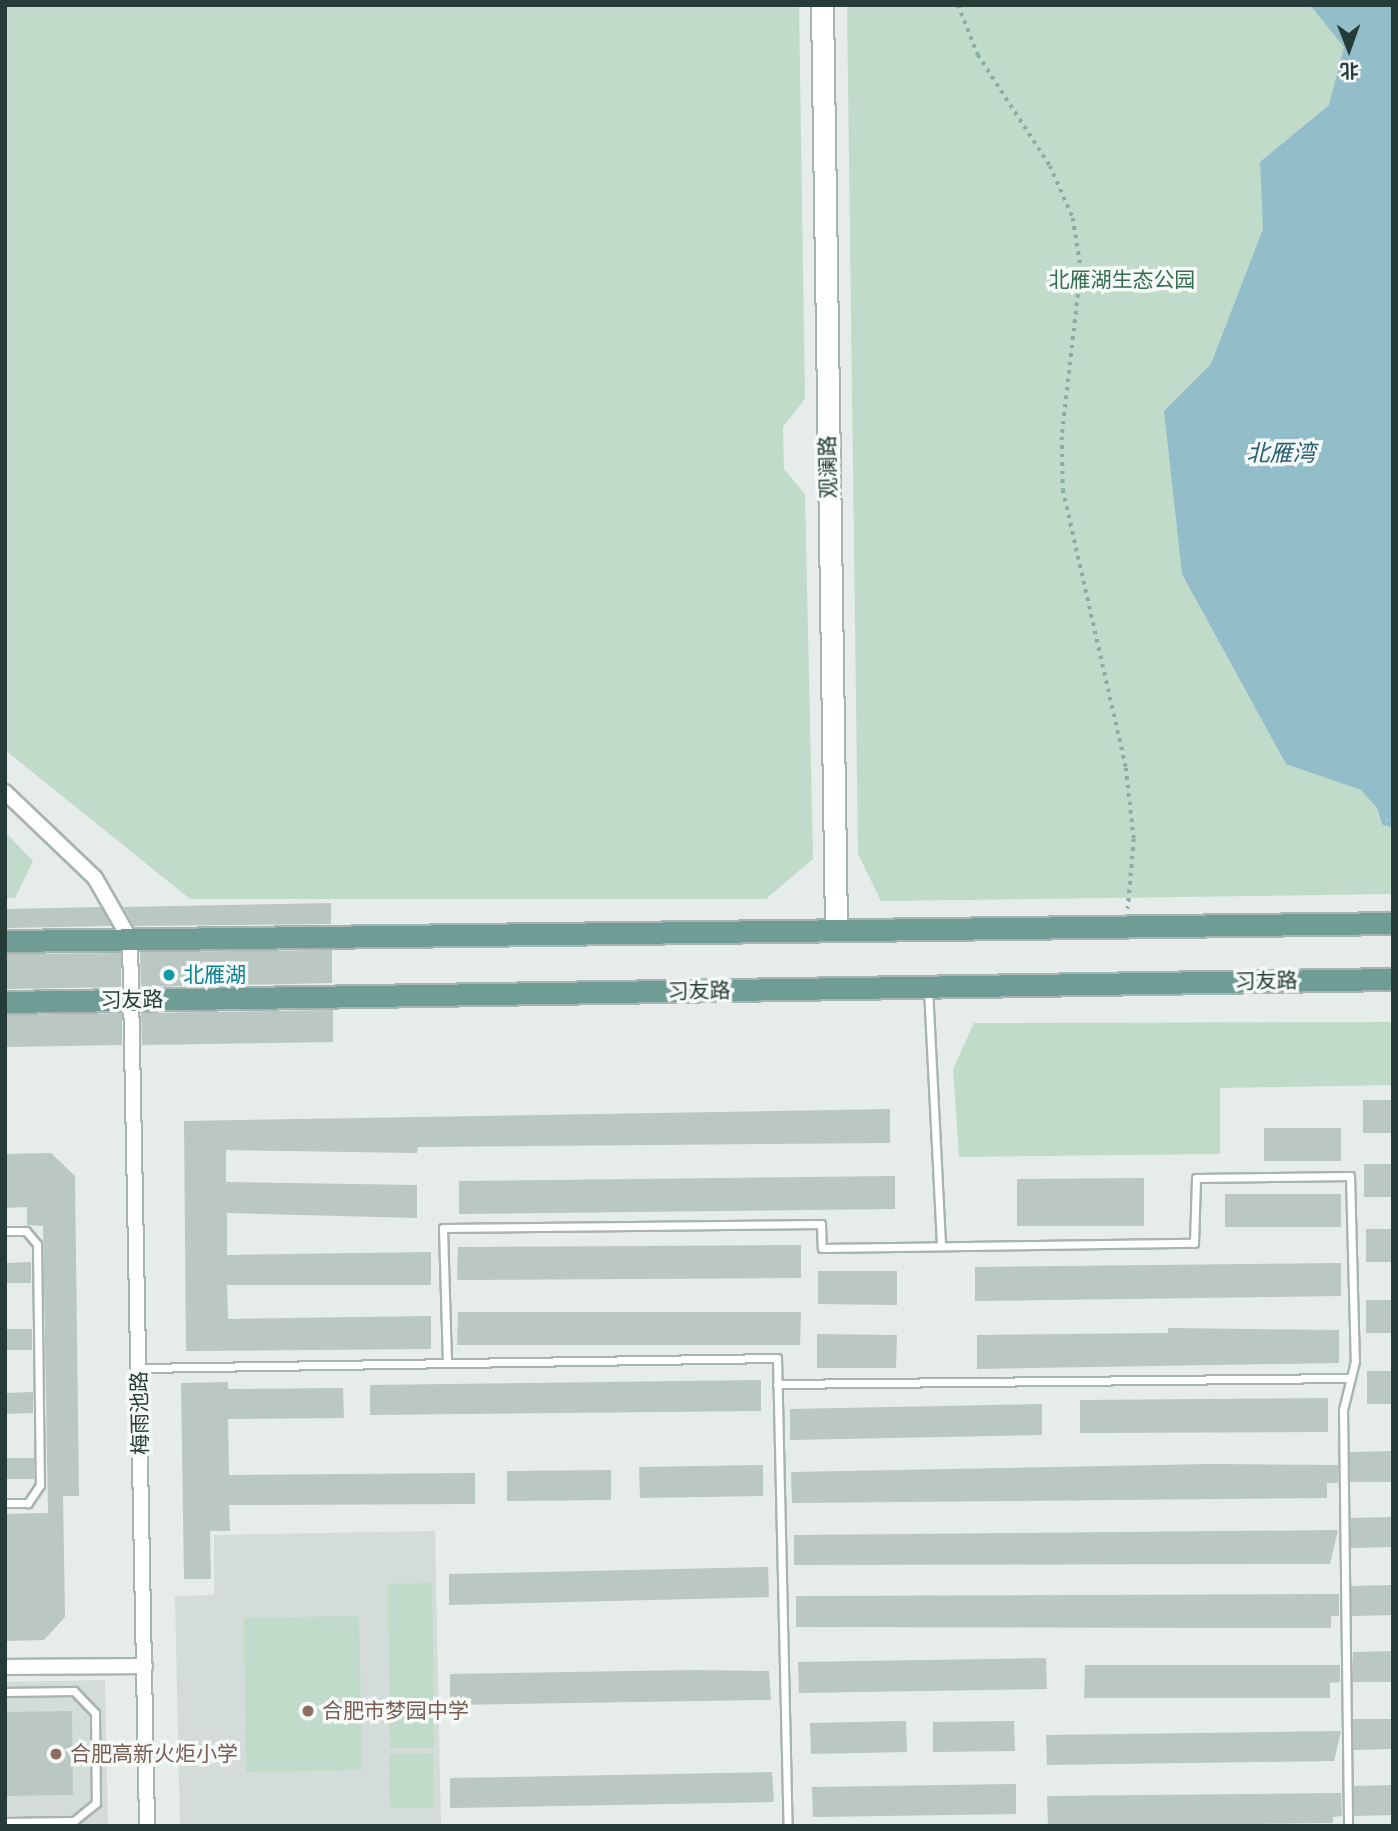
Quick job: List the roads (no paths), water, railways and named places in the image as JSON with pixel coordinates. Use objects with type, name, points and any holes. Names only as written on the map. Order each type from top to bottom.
[{"type":"main road","points":[[5,941],[836,928],[1393,923]]},
{"type":"main road","name":"习友路","points":[[5,1002],[1393,979]]},
{"type":"street","name":"观澜路","points":[[822,5],[836,928]]},
{"type":"street","points":[[5,792],[95,878],[130,939]]},
{"type":"street","name":"梅雨池路","points":[[130,939],[134,1000],[147,1826]]},
{"type":"street","points":[[5,1667],[145,1666]]},
{"type":"lane","points":[[928,987],[941,1246]]},
{"type":"lane","points":[[447,1363],[443,1228],[821,1224],[822,1248],[1195,1243],[1196,1178],[1350,1176],[1350,1378],[1343,1410],[1348,1826]]},
{"type":"lane","points":[[5,1231],[26,1231],[37,1244],[40,1485],[28,1503],[5,1503]]},
{"type":"lane","points":[[140,1368],[777,1358],[788,1826]]},
{"type":"lane","points":[[777,1384],[1350,1378]]},
{"type":"lane","points":[[5,1692],[74,1691],[95,1713],[96,1802],[74,1821],[5,1822]]},
{"type":"water","name":"北雁湾","points":[[1310,5],[1393,5],[1393,826],[1361,790],[1286,764],[1182,574],[1164,411],[1211,364],[1263,229],[1260,162],[1329,105],[1344,47]]},
{"type":"waterway","points":[[1379,807],[1384,822],[1393,825]]},
{"type":"place","name":"北雁湖","points":[[169,975]]},
{"type":"place","name":"合肥市梦园中学","points":[[308,1711]]},
{"type":"place","name":"合肥高新火炬小学","points":[[56,1754]]},
{"type":"park label","name":"北雁湖生态公园","points":[[1122,280]]}]
